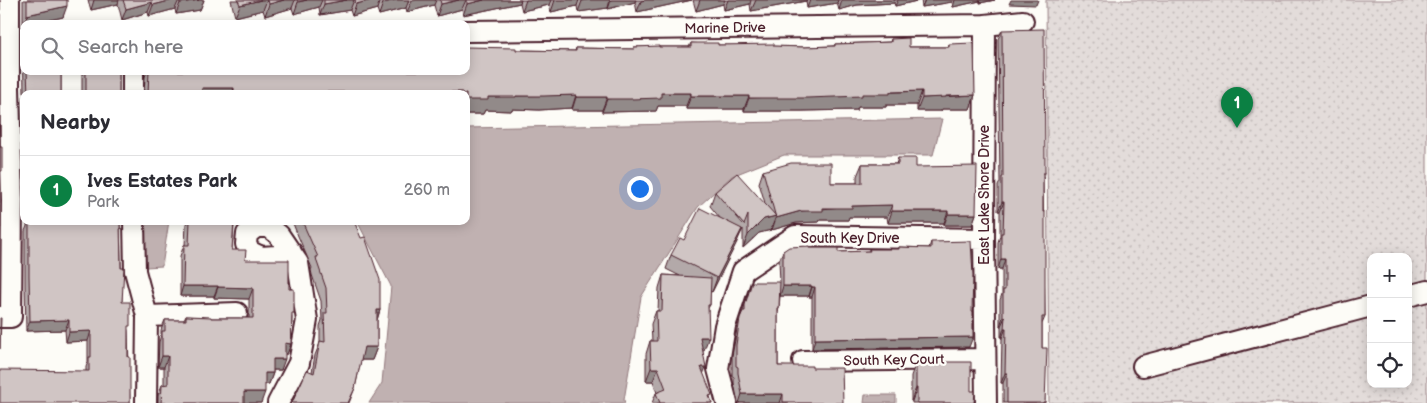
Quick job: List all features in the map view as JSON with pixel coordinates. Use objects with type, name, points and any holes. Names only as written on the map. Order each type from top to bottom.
[{"type":"street","points":[[0,317],[11,317],[4,88],[10,0]]},
{"type":"street","points":[[984,25],[1023,21]]},
{"type":"street","name":"Marine Drive","points":[[470,31],[984,25]]},
{"type":"street","name":"East Lake Shore Drive","points":[[984,25],[986,403]]},
{"type":"street","points":[[133,75],[133,90]]},
{"type":"street","points":[[134,225],[135,271],[147,316],[146,403]]},
{"type":"street","name":"South Key Drive","points":[[727,403],[718,369],[725,326],[744,271],[795,236],[984,239]]},
{"type":"street","points":[[278,403],[299,363],[307,320],[298,263],[291,252]]},
{"type":"street","points":[[1412,295],[1427,291]]},
{"type":"street","points":[[1143,366],[1367,307]]},
{"type":"street","points":[[147,316],[237,313]]},
{"type":"street","name":"South Key Court","points":[[803,361],[986,359]]},
{"type":"shaded area","points":[[1046,0],[1427,0],[1427,403],[1049,403]]},
{"type":"shaded area","points":[[942,119],[933,155],[784,155],[732,176],[698,207],[641,297],[625,403],[369,403],[382,383],[391,286],[359,225],[470,225],[470,128]]},
{"type":"shaded area","points":[[145,225],[168,225],[162,266],[146,267]]},
{"type":"shaded area","points":[[865,395],[896,395],[896,403],[864,403]]},
{"type":"building","points":[[27,0],[67,0],[67,6],[27,15]]},
{"type":"building","points":[[123,0],[173,0],[153,5],[152,2],[126,9]]},
{"type":"building","points":[[179,0],[199,0],[180,3]]},
{"type":"building","points":[[238,0],[261,0],[240,5]]},
{"type":"building","points":[[268,0],[284,0],[269,4]]},
{"type":"building","points":[[324,0],[347,0],[324,4]]},
{"type":"building","points":[[355,0],[372,0],[356,4]]},
{"type":"building","points":[[382,0],[396,0],[383,3]]},
{"type":"building","points":[[440,0],[459,0],[441,4]]},
{"type":"building","points":[[467,0],[484,0],[467,4]]},
{"type":"building","points":[[1044,29],[1045,173],[1043,173],[1043,212],[1045,212],[1045,317],[1042,317],[1042,348],[1047,348],[1045,402],[1007,403],[1007,373],[1005,373],[1006,328],[1004,328],[1005,317],[1003,317],[1005,259],[1001,259],[1004,202],[1002,202],[1002,30]]},
{"type":"building","points":[[909,38],[909,47],[949,47],[949,44],[974,43],[975,95],[922,98],[922,91],[862,94],[862,96],[749,98],[749,96],[691,96],[691,93],[661,93],[661,98],[607,99],[607,97],[576,97],[576,95],[488,97],[488,100],[470,100],[470,90],[234,90],[234,88],[202,88],[202,90],[148,90],[149,75],[470,75],[470,47],[576,51],[576,48],[634,49],[634,47],[659,46],[691,47],[691,43],[718,43],[718,45],[774,44],[774,46],[804,47],[891,42],[891,39]]},
{"type":"building","points":[[27,75],[61,75],[61,90],[28,90]]},
{"type":"building","points":[[86,75],[119,75],[119,90],[86,90]]},
{"type":"building","points":[[0,147],[2,147],[2,171],[0,171]]},
{"type":"building","points":[[898,158],[916,158],[916,167],[977,166],[976,214],[948,214],[948,211],[892,211],[892,205],[823,208],[823,211],[801,211],[776,218],[763,171],[791,163],[831,163],[831,183],[862,183],[862,164],[898,164]]},
{"type":"building","points":[[737,173],[776,216],[764,219],[748,235],[748,215],[744,225],[715,192]]},
{"type":"building","points":[[1,204],[1,228],[0,228]]},
{"type":"building","points":[[700,208],[742,229],[717,278],[671,255],[680,238],[684,240]]},
{"type":"building","points":[[29,225],[120,225],[121,268],[124,268],[122,302],[130,302],[128,357],[130,357],[130,403],[0,403],[0,370],[89,371],[91,331],[69,332],[69,320],[30,321]]},
{"type":"building","points":[[190,225],[234,225],[232,250],[246,250],[245,260],[289,260],[289,289],[294,289],[291,344],[285,343],[285,359],[273,359],[273,373],[265,373],[265,392],[244,392],[244,403],[161,403],[162,385],[168,384],[168,356],[162,356],[162,331],[165,331],[165,320],[186,320],[186,316],[253,318],[253,288],[183,286],[184,245],[189,245]]},
{"type":"building","points":[[304,225],[356,225],[361,238],[365,237],[380,280],[380,310],[377,310],[377,347],[364,347],[355,388],[348,403],[292,403],[307,370],[314,373],[320,341],[325,342],[324,313],[327,313],[326,288],[317,262],[316,257],[318,257]]},
{"type":"building","points":[[971,241],[973,337],[815,339],[815,287],[783,286],[783,251],[789,247],[838,248],[838,252],[870,251],[869,249],[899,249],[899,247],[931,248],[931,242]]},
{"type":"building","points":[[663,275],[711,278],[710,305],[708,305],[709,337],[700,337],[706,367],[701,367],[712,395],[709,396],[712,403],[660,403],[656,393],[666,389],[658,368],[651,368],[650,341],[657,341],[656,311],[662,311]]},
{"type":"building","points":[[752,282],[780,282],[778,366],[842,368],[843,403],[783,402],[783,394],[742,394],[738,367],[736,366],[736,345],[740,318],[743,311],[745,311]]},
{"type":"building","points":[[916,362],[971,362],[971,391],[975,391],[974,403],[917,403]]},
{"type":"place","name":"Ives Estates Park","points":[[1237,128]]}]
